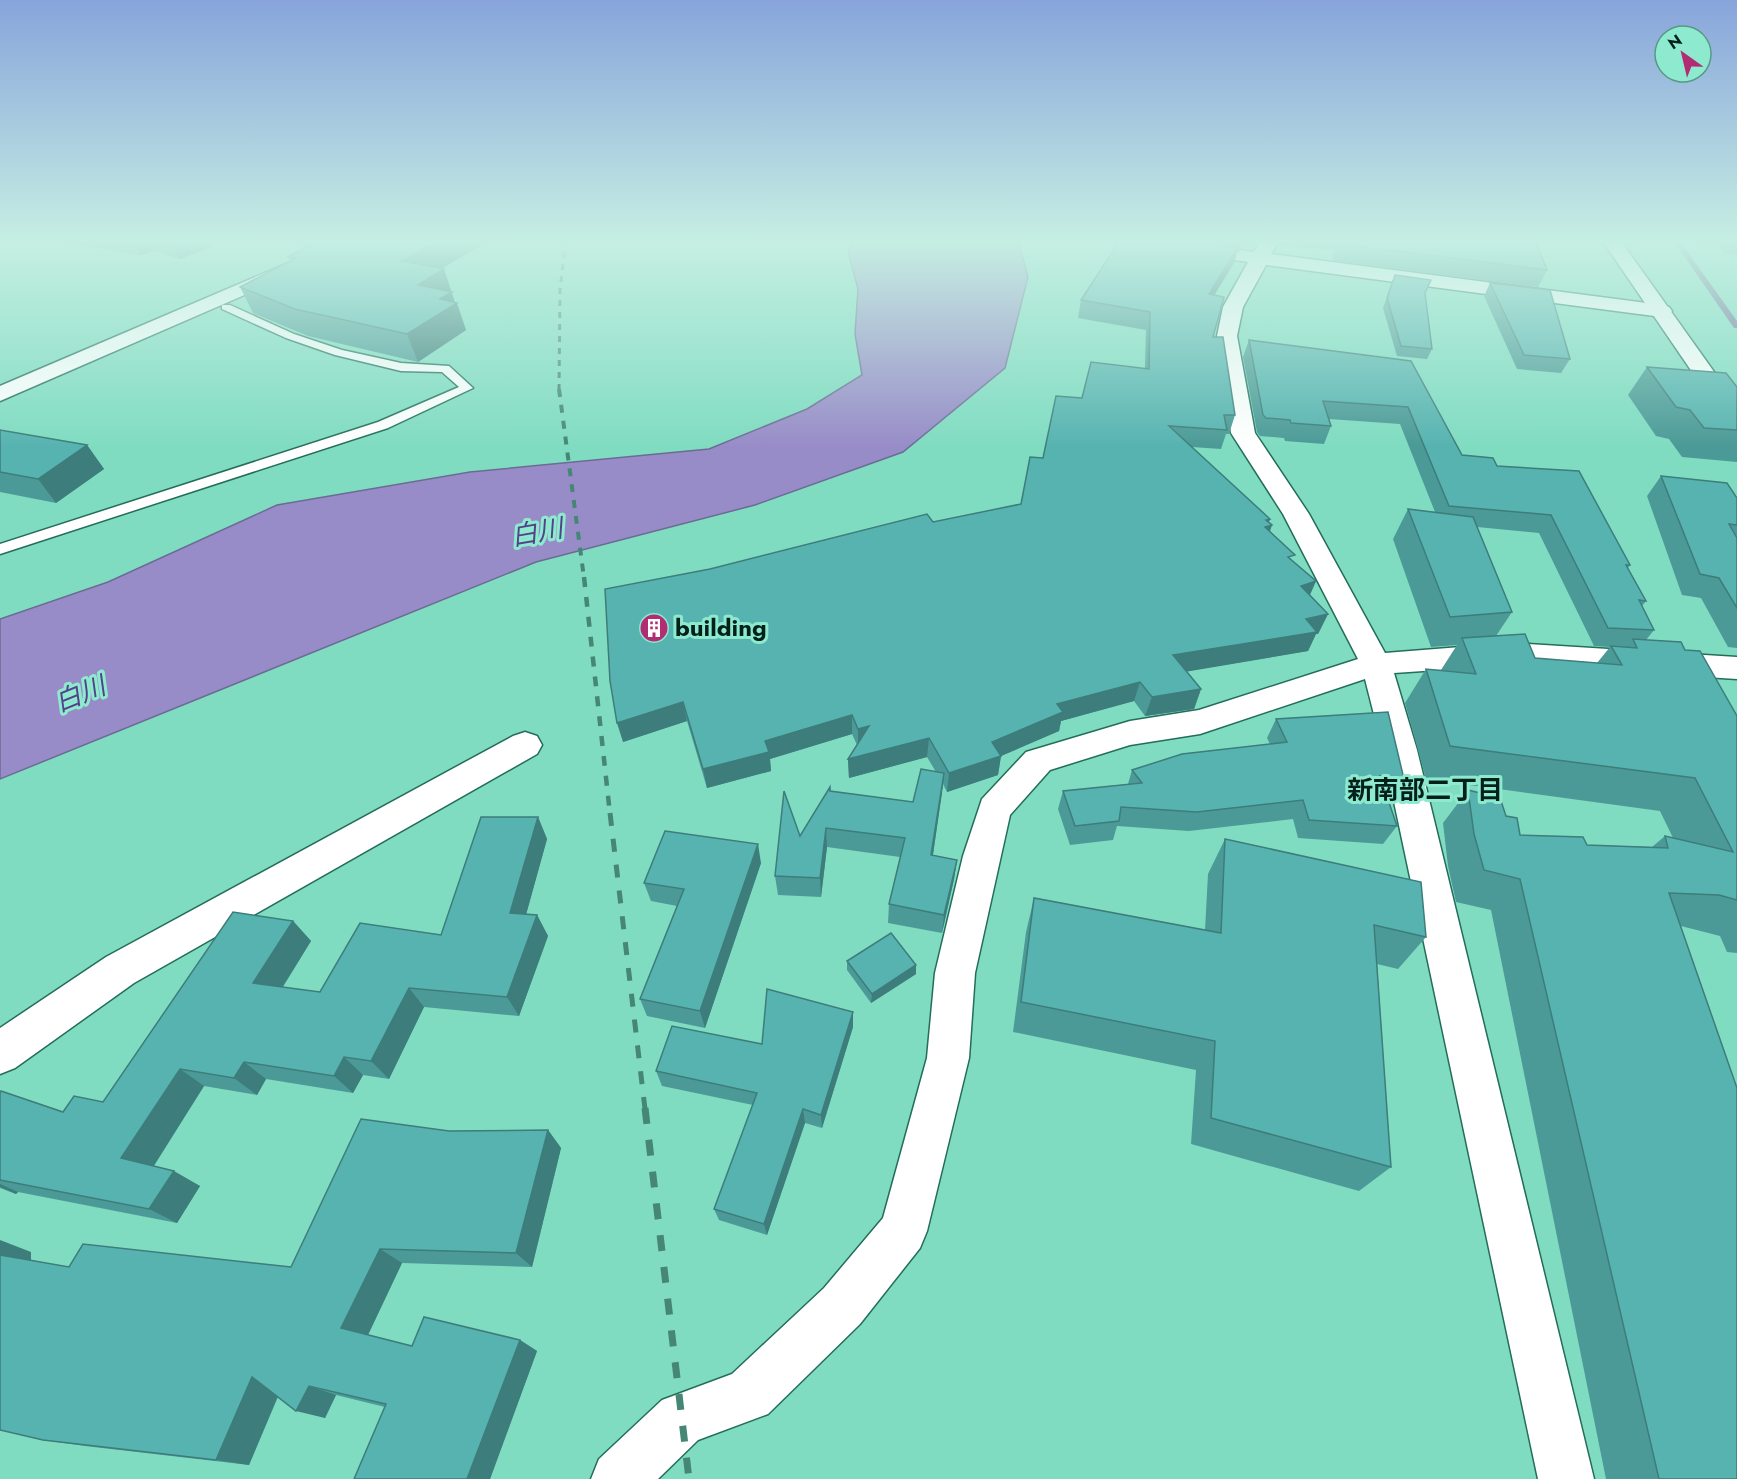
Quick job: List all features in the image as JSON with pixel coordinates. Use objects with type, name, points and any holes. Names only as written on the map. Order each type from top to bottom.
[{"type":"street","points":[[0,394],[196,309]]},
{"type":"street","points":[[1233,309],[1227,336],[1243,433],[1296,514],[1376,664],[1405,773],[1566,1479]]},
{"type":"street","points":[[1649,309],[1662,311],[1737,421]]},
{"type":"street","points":[[620,1479],[681,1419],[749,1395],[842,1306],[903,1231],[948,1058],[955,974],[981,856],[994,809],[1038,761],[1130,733],[1200,722],[1376,664],[1510,654],[1737,668]]},
{"type":"street","points":[[4,1057],[120,970],[525,745]]},
{"type":"lane","points":[[0,549],[383,425],[467,388],[445,369],[401,367],[339,352],[290,336],[230,309]]},
{"type":"water","name":"白川","points":[[857,309],[1020,309],[1005,368],[903,452],[755,505],[536,562],[0,779],[0,619],[108,582],[277,505],[470,472],[709,449],[807,409],[862,375],[855,334]]},
{"type":"building","points":[[295,309],[447,309],[407,334]]},
{"type":"building","points":[[1133,309],[1221,309],[1213,337],[1223,337],[1235,415],[1224,415],[1227,430],[1169,426],[1270,519],[1266,520],[1272,525],[1265,527],[1295,555],[1288,557],[1316,581],[1301,586],[1328,614],[1306,619],[1317,632],[1173,655],[1201,689],[1152,697],[1140,682],[1057,704],[1063,712],[992,742],[1001,756],[949,773],[929,738],[848,759],[869,726],[858,729],[852,715],[765,741],[769,752],[703,769],[683,702],[617,723],[610,681],[605,589],[710,569],[927,514],[933,522],[1021,504],[1030,457],[1043,458],[1056,396],[1082,398],[1091,362],[1149,369],[1150,312]]},
{"type":"building","points":[[1390,309],[1427,309],[1432,349],[1401,346]]},
{"type":"building","points":[[1502,309],[1556,309],[1570,359],[1524,355]]},
{"type":"building","points":[[1249,340],[1411,361],[1462,455],[1493,458],[1497,466],[1579,471],[1630,565],[1626,565],[1646,601],[1639,600],[1654,630],[1608,628],[1551,515],[1449,506],[1408,407],[1323,401],[1331,426],[1291,423],[1290,420],[1266,418],[1263,415]]},
{"type":"building","points":[[1647,367],[1726,373],[1737,387],[1737,430],[1704,428],[1690,410],[1676,407]]},
{"type":"building","points":[[0,430],[87,445],[38,479],[0,472]]},
{"type":"building","points":[[1661,476],[1727,483],[1737,498],[1737,525],[1729,524],[1737,538],[1737,608],[1719,578],[1700,574]]},
{"type":"building","points":[[1408,509],[1473,517],[1512,612],[1450,617]]},
{"type":"building","points":[[1525,634],[1535,658],[1622,665],[1611,646],[1637,648],[1633,639],[1681,642],[1685,650],[1700,651],[1737,716],[1737,900],[1719,895],[1669,893],[1737,1088],[1737,1479],[1659,1479],[1520,879],[1484,870],[1474,834],[1468,790],[1500,798],[1506,816],[1517,818],[1520,835],[1583,837],[1587,845],[1668,848],[1665,836],[1733,852],[1695,778],[1450,746],[1426,669],[1476,674],[1462,638]]},
{"type":"building","points":[[1388,712],[1404,779],[1380,776],[1397,826],[1309,820],[1303,800],[1197,812],[1121,807],[1119,821],[1075,826],[1063,791],[1142,783],[1132,770],[1182,754],[1287,742],[1276,719]]},
{"type":"building","points":[[921,769],[944,773],[931,855],[957,860],[944,915],[889,904],[905,838],[826,828],[820,878],[775,876],[784,791],[800,836],[830,787],[830,791],[913,802]]},
{"type":"building","points":[[481,817],[538,817],[510,913],[537,915],[507,997],[409,988],[371,1061],[344,1057],[334,1076],[244,1062],[234,1078],[180,1069],[121,1158],[174,1171],[149,1209],[0,1180],[1,1091],[63,1112],[74,1096],[103,1102],[233,912],[293,921],[253,983],[320,992],[360,923],[441,935]]},
{"type":"building","points":[[665,831],[758,844],[700,1011],[640,999],[684,889],[644,883]]},
{"type":"building","points":[[1225,839],[1421,882],[1426,937],[1374,925],[1391,1167],[1211,1118],[1215,1041],[1021,1002],[1034,898],[1221,933]]},
{"type":"building","points":[[891,933],[916,965],[872,994],[847,961]]},
{"type":"building","points":[[767,989],[853,1012],[821,1115],[803,1109],[764,1224],[714,1209],[757,1093],[656,1071],[672,1026],[762,1044]]},
{"type":"building","points":[[361,1119],[449,1131],[548,1130],[516,1253],[380,1249],[341,1328],[412,1346],[424,1317],[520,1340],[467,1479],[354,1479],[386,1404],[309,1386],[296,1411],[252,1377],[216,1460],[43,1440],[0,1430],[0,1255],[69,1267],[83,1244],[291,1267]]},
{"type":"waterway","points":[[1725,309],[1737,326]]},
{"type":"railway","points":[[559,389],[560,309]]},
{"type":"railway","points":[[559,389],[584,578]]},
{"type":"railway","points":[[584,577],[610,814]]},
{"type":"railway","points":[[610,813],[645,1109]]},
{"type":"railway","points":[[645,1108],[689,1479]]},
{"type":"place","name":"building","points":[[654,628]]},
{"type":"district","name":"新南部二丁目","points":[[1425,790]]}]
